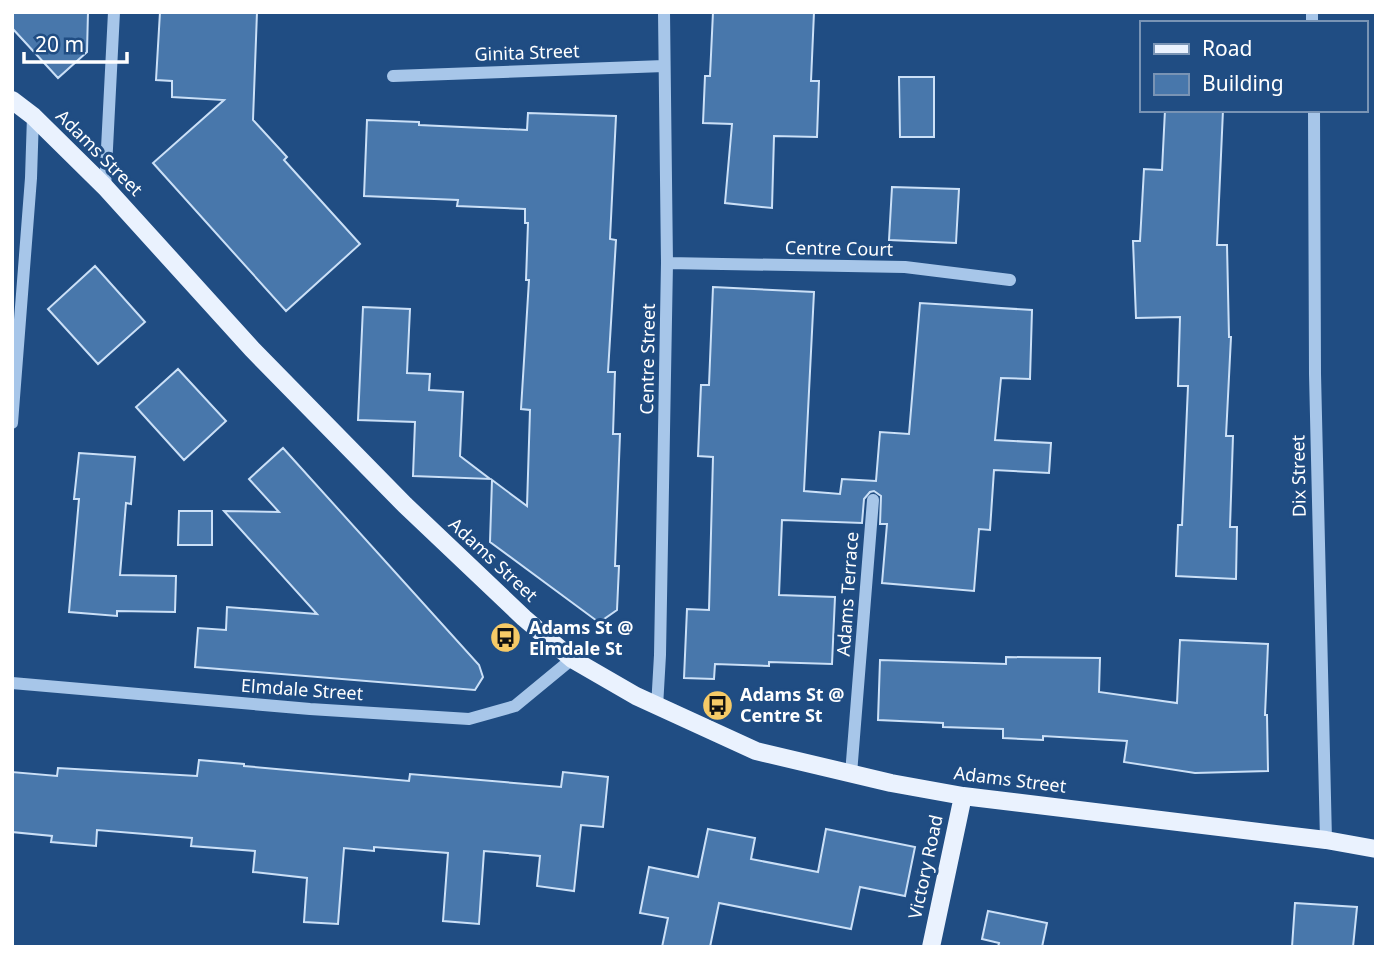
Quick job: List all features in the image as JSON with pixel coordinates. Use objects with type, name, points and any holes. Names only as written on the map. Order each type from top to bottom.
[{"type":"main road","name":"Adams Street","points":[[12,100],[33,116],[105,187],[252,349],[405,505],[524,618],[572,659],[657,707],[756,751],[851,774],[962,796],[1326,840],[1376,849]]},
{"type":"main road","name":"Victory Road","points":[[931,947],[962,796]]},
{"type":"street","points":[[105,187],[114,12]]},
{"type":"street","name":"Centre Street","points":[[657,707],[667,263],[664,12]]},
{"type":"street","name":"Ginita Street","points":[[393,76],[664,65]]},
{"type":"street","name":"Dix Street","points":[[1314,112],[1315,374],[1326,840]]},
{"type":"street","points":[[12,423],[31,178],[33,116]]},
{"type":"street","name":"Centre Court","points":[[667,263],[905,267],[1010,279]]},
{"type":"street","name":"Adams Terrace","points":[[851,774],[873,500]]},
{"type":"street","name":"Elmdale Street","points":[[12,683],[310,709],[469,719],[515,706],[572,659]]},
{"type":"building","points":[[12,12],[88,12],[87,52],[58,78],[12,28]]},
{"type":"building","points":[[160,12],[257,12],[253,120],[287,157],[284,160],[360,244],[286,311],[153,163],[224,100],[172,97],[172,81],[156,80]]},
{"type":"building","points":[[713,12],[814,12],[811,81],[819,81],[817,137],[774,136],[772,208],[725,203],[732,124],[703,123],[705,76],[710,76]]},
{"type":"building","points":[[899,77],[934,77],[934,137],[900,137]]},
{"type":"building","points":[[1165,112],[1223,112],[1217,245],[1227,245],[1231,337],[1226,436],[1233,436],[1230,527],[1237,527],[1236,579],[1176,576],[1178,525],[1182,525],[1188,386],[1178,386],[1180,317],[1136,318],[1133,241],[1140,241],[1144,169],[1162,170]]},
{"type":"building","points":[[528,113],[616,116],[610,239],[616,240],[608,372],[615,372],[613,434],[620,434],[615,566],[619,566],[617,610],[597,621],[490,542],[492,480],[527,506],[530,410],[521,409],[529,280],[526,280],[528,223],[525,223],[525,209],[457,206],[458,200],[364,196],[367,120],[527,130]]},
{"type":"building","points":[[892,187],[959,189],[956,243],[889,240]]},
{"type":"building","points":[[95,266],[145,322],[98,364],[48,309]]},
{"type":"building","points":[[713,287],[814,292],[804,491],[840,494],[842,479],[876,481],[880,432],[909,434],[920,303],[1032,310],[1030,379],[1001,378],[995,440],[1051,443],[1049,473],[994,470],[990,530],[979,529],[974,591],[882,583],[887,524],[880,524],[881,496],[874,491],[870,492],[864,499],[862,523],[782,520],[779,595],[835,597],[832,664],[715,664],[714,679],[684,678],[687,609],[709,610],[713,457],[698,456],[701,385],[709,385]]},
{"type":"building","points":[[363,307],[410,309],[407,373],[430,374],[429,390],[463,392],[460,456],[490,479],[413,476],[415,422],[358,420]]},
{"type":"building","points":[[178,369],[226,421],[184,460],[136,407]]},
{"type":"building","points":[[283,448],[479,665],[483,677],[475,690],[195,667],[198,628],[226,630],[227,607],[317,614],[224,511],[279,512],[249,479]]},
{"type":"building","points":[[79,453],[135,457],[131,504],[126,503],[120,575],[176,576],[175,612],[117,611],[117,616],[69,612],[79,499],[74,499]]},
{"type":"building","points":[[179,511],[212,511],[212,545],[178,545]]},
{"type":"building","points":[[1180,640],[1268,644],[1265,715],[1268,771],[1195,773],[1124,762],[1127,741],[1043,736],[1043,740],[1003,738],[1003,729],[943,727],[943,723],[878,720],[880,660],[1006,664],[1006,657],[1100,658],[1099,692],[1177,703]]},
{"type":"building","points":[[199,760],[409,781],[410,774],[561,787],[563,772],[608,777],[603,827],[581,825],[574,891],[537,886],[540,856],[484,851],[479,924],[443,921],[448,853],[374,847],[374,851],[344,848],[338,924],[304,922],[307,878],[253,872],[255,851],[191,846],[192,838],[97,830],[96,846],[51,842],[52,836],[12,832],[12,772],[57,776],[58,768],[197,776]]},
{"type":"building","points":[[708,829],[755,838],[751,859],[818,872],[826,829],[915,847],[905,896],[860,887],[851,929],[719,903],[710,947],[662,947],[668,918],[640,913],[649,867],[698,877]]},
{"type":"building","points":[[1295,903],[1357,907],[1353,947],[1292,947]]},
{"type":"building","points":[[988,911],[1047,923],[1042,947],[998,947],[999,943],[982,939]]},
{"type":"place","name":"Adams St @ Elmdale St","points":[[506,638]]},
{"type":"place","name":"Adams St @ Centre St","points":[[717,705]]}]
